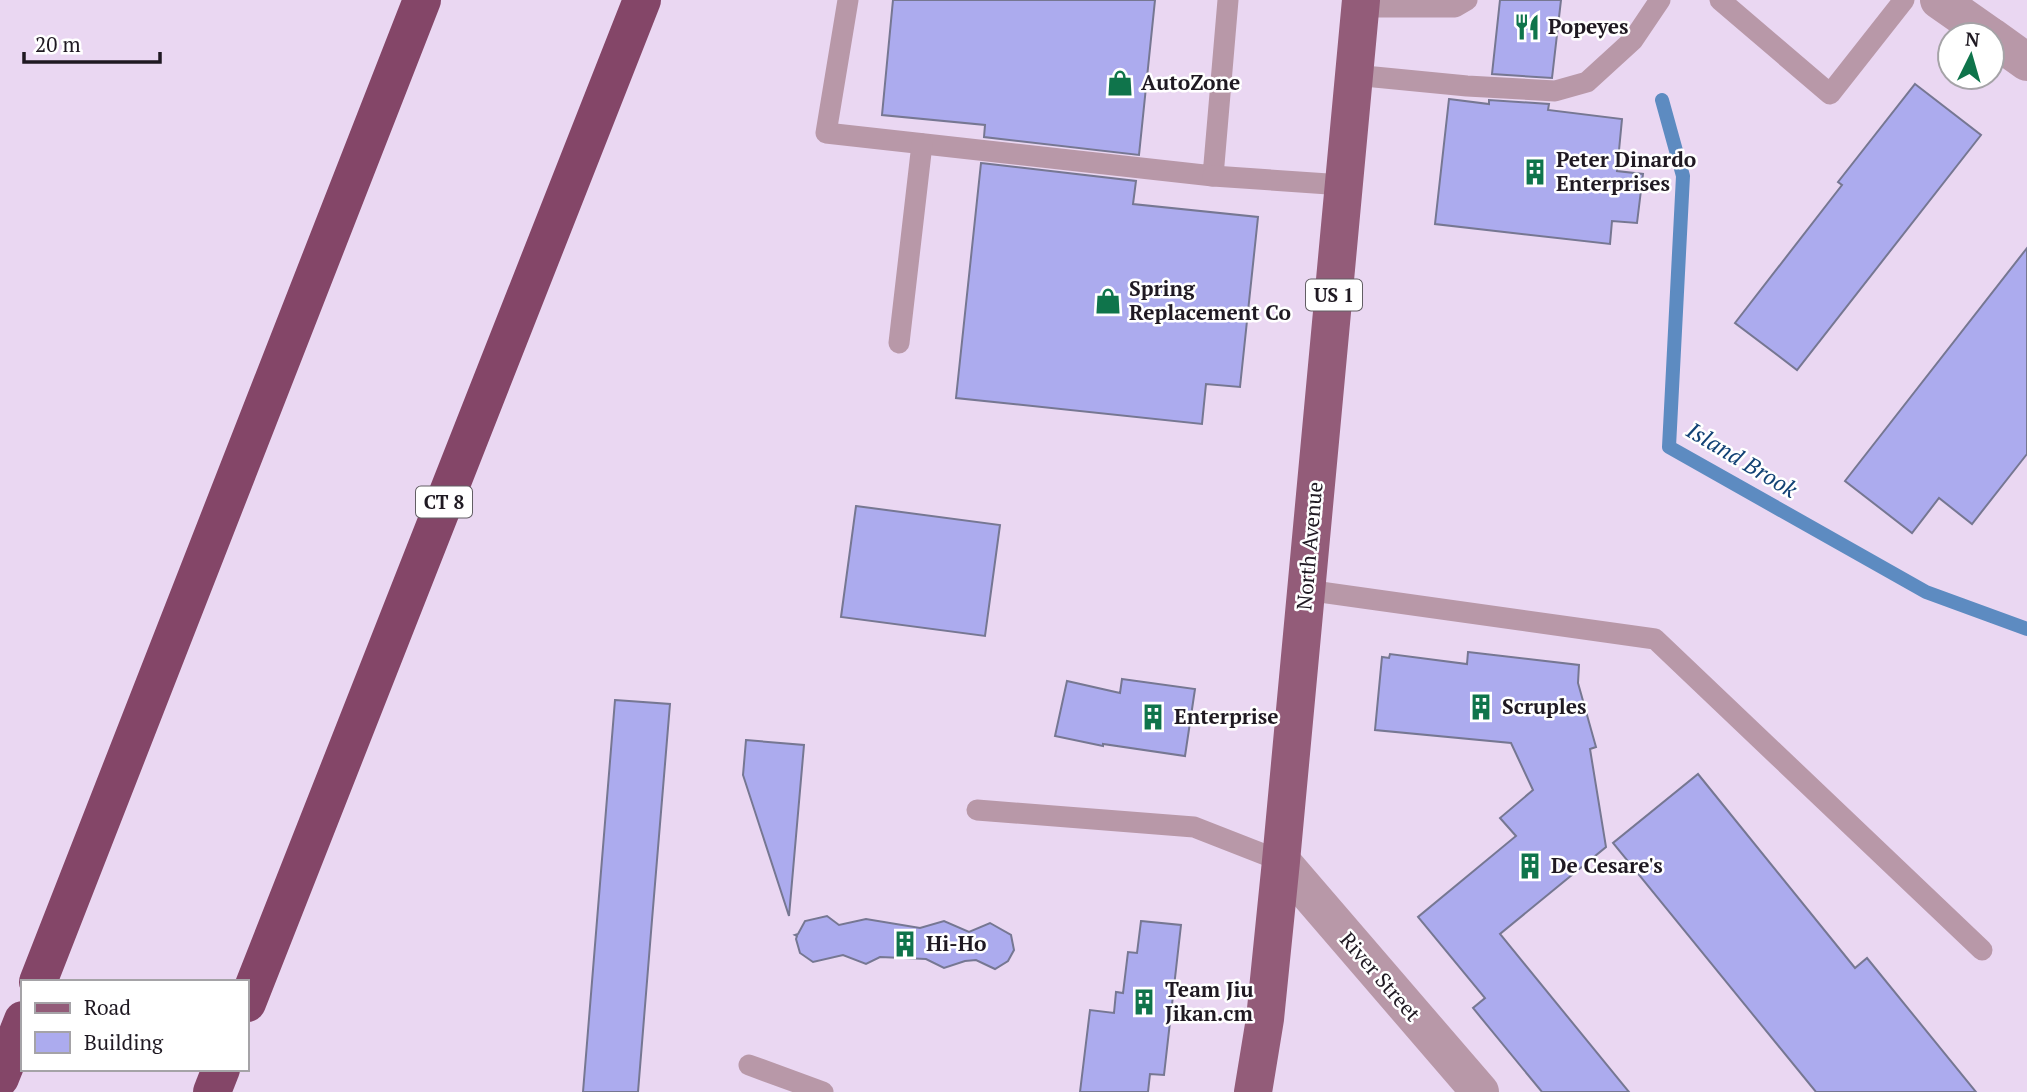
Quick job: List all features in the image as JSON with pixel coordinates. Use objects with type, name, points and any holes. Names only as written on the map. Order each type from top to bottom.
[{"type":"highway","points":[[39,980],[422,0]]},
{"type":"highway","name":"CT 8","points":[[248,1000],[642,0]]},
{"type":"highway","points":[[0,1078],[21,1025]]},
{"type":"highway","points":[[212,1092],[220,1071]]},
{"type":"main road","name":"North Avenue","points":[[1253,1092],[1265,1019],[1281,861],[1361,3]]},
{"type":"street","points":[[1939,0],[1969,21]]},
{"type":"street","points":[[2006,47],[2027,62]]},
{"type":"street","name":"River Street","points":[[1281,861],[1480,1092]]},
{"type":"lane","points":[[848,0],[826,133],[1213,176],[1343,184]]},
{"type":"lane","points":[[1213,176],[1228,0]]},
{"type":"lane","points":[[1361,3],[1455,7],[1468,0]]},
{"type":"lane","points":[[1354,75],[1555,91],[1587,82],[1633,40],[1660,0]]},
{"type":"lane","points":[[1720,0],[1830,94],[1904,0]]},
{"type":"lane","points":[[899,342],[922,144]]},
{"type":"lane","points":[[1306,590],[1655,639],[1982,950]]},
{"type":"lane","points":[[978,810],[1194,827],[1281,861]]},
{"type":"lane","points":[[749,1065],[822,1092]]},
{"type":"building","points":[[893,0],[1155,0],[1139,155],[984,137],[985,125],[882,115]]},
{"type":"building","name":"Popeyes","points":[[1500,0],[1561,0],[1552,78],[1492,74]]},
{"type":"building","points":[[1915,84],[1981,135],[1797,370],[1735,323],[1842,185],[1838,182]]},
{"type":"building","name":"Peter Dinardo Enterprises","points":[[1449,99],[1489,104],[1489,100],[1549,104],[1548,110],[1622,119],[1617,171],[1643,174],[1637,223],[1612,221],[1610,244],[1435,224]]},
{"type":"building","name":"Spring Replacement Co","points":[[981,163],[1136,181],[1133,204],[1258,217],[1240,387],[1206,384],[1202,424],[956,398]]},
{"type":"building","points":[[2027,248],[2027,454],[1972,524],[1939,498],[1912,533],[1845,481]]},
{"type":"building","points":[[856,506],[1000,525],[985,636],[841,617]]},
{"type":"building","points":[[1468,652],[1579,665],[1578,683],[1596,747],[1590,749],[1606,847],[1500,934],[1629,1092],[1542,1092],[1473,1008],[1485,998],[1418,917],[1516,836],[1500,818],[1533,790],[1511,743],[1375,730],[1382,657],[1389,658],[1390,654],[1467,664]]},
{"type":"building","name":"Enterprise","points":[[1122,679],[1195,689],[1185,756],[1103,746],[1055,736],[1067,681],[1120,693]]},
{"type":"building","points":[[615,700],[670,704],[638,1092],[583,1092]]},
{"type":"building","points":[[746,740],[804,745],[789,916],[743,775]]},
{"type":"building","points":[[1698,774],[1855,968],[1867,958],[1976,1092],[1816,1092],[1613,843]]},
{"type":"building","name":"Hi-Ho","points":[[827,916],[839,925],[866,919],[920,928],[944,921],[969,932],[990,923],[1011,935],[1014,950],[1008,961],[995,969],[976,960],[944,968],[926,959],[880,957],[866,964],[843,955],[813,962],[800,953],[795,935],[805,921]]},
{"type":"building","name":"Team Jiu Jikan.cm","points":[[1141,921],[1181,925],[1164,1075],[1150,1074],[1148,1092],[1080,1092],[1090,1010],[1114,1013],[1116,992],[1123,993],[1128,952],[1137,953]]},
{"type":"waterway","name":"Island Brook","points":[[1662,100],[1683,176],[1669,447],[1926,592],[2027,629]]},
{"type":"place","name":"Popeyes","points":[[1527,27]]},
{"type":"place","name":"AutoZone","points":[[1120,83]]},
{"type":"place","name":"Peter Dinardo Enterprises","points":[[1535,172]]},
{"type":"place","name":"Spring Replacement Co","points":[[1108,301]]},
{"type":"place","name":"Scruples","points":[[1481,707]]},
{"type":"place","name":"Enterprise","points":[[1153,717]]},
{"type":"place","name":"De Cesare's","points":[[1530,866]]},
{"type":"place","name":"Hi-Ho","points":[[905,944]]},
{"type":"place","name":"Team Jiu Jikan.cm","points":[[1144,1002]]}]
